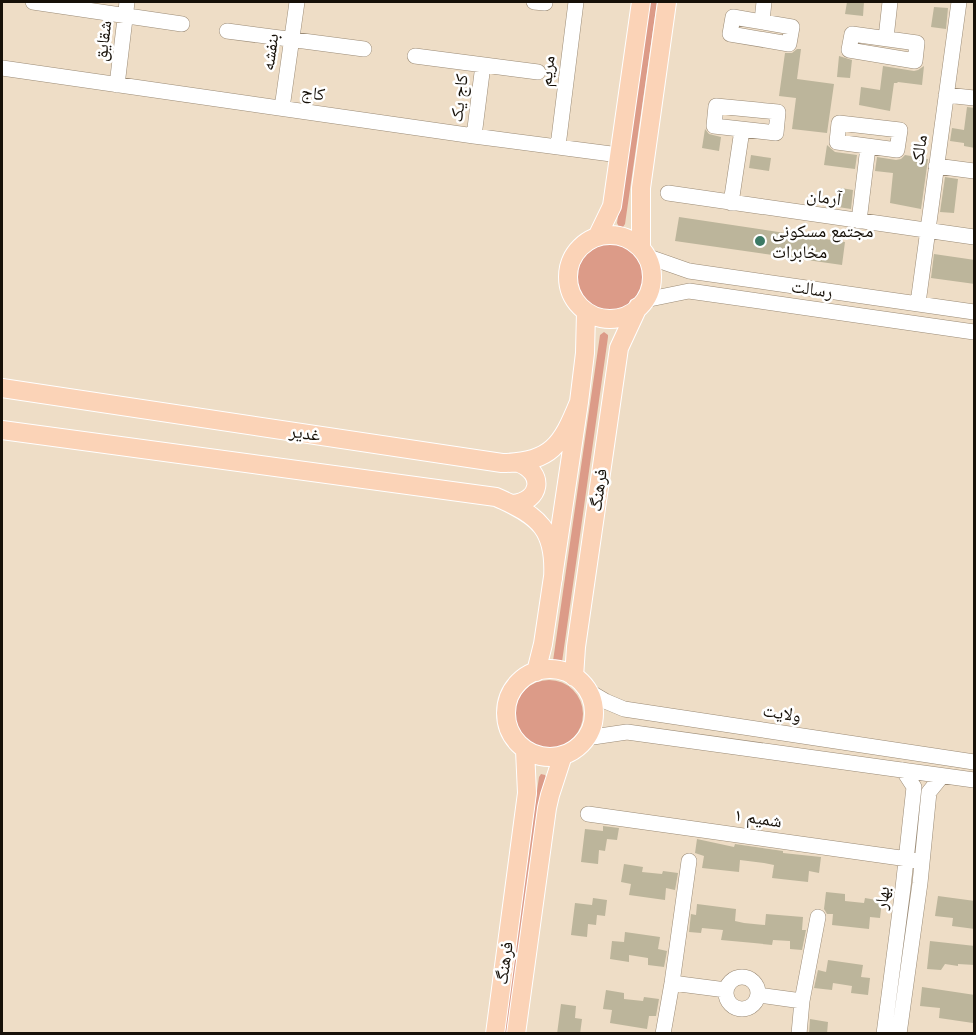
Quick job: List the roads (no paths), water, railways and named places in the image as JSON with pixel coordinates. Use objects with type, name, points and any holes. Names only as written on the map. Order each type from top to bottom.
[{"type":"main road","points":[[597,237],[612,206],[641,2]]},
{"type":"main road","points":[[643,252],[625,238],[615,235],[588,240],[575,253],[568,271],[569,290],[573,298],[586,312],[595,316],[622,317],[641,304],[651,283],[651,273],[643,252],[641,188],[667,2]]},
{"type":"main road","name":"فرهنگ","points":[[574,677],[576,647],[619,348],[641,304]]},
{"type":"main road","name":"فرهنگ","points":[[536,672],[543,644],[579,402],[585,352],[586,312]]},
{"type":"main road","name":"غدیر","points":[[2,388],[502,463],[519,463],[536,459],[552,449],[565,432],[579,402]]},
{"type":"main road","points":[[2,430],[496,497],[531,515],[544,529],[552,548],[553,579]]},
{"type":"main road","points":[[513,504],[528,500],[535,491],[536,485],[533,473],[519,463]]},
{"type":"main road","points":[[556,670],[574,677],[588,691],[594,710],[591,729],[586,738],[572,751],[553,757],[544,757],[525,750],[518,744],[508,727],[506,717],[508,698],[513,689],[519,682],[536,672],[556,670]]},
{"type":"main road","name":"فرهنگ","points":[[495,1034],[527,793],[525,750]]},
{"type":"main road","name":"فرهنگ","points":[[516,1034],[550,795],[563,755]]},
{"type":"street","points":[[33,2],[126,8],[182,24]]},
{"type":"street","name":"بنفشه","points":[[282,108],[297,2]]},
{"type":"street","name":"مریم","points":[[558,146],[576,2]]},
{"type":"street","points":[[762,21],[764,2]]},
{"type":"street","points":[[886,38],[890,2]]},
{"type":"street","name":"مالک","points":[[918,303],[959,2]]},
{"type":"street","name":"شقایق","points":[[117,85],[126,8]]},
{"type":"street","points":[[227,31],[363,49]]},
{"type":"street","name":"کاج یک","points":[[415,56],[538,72]]},
{"type":"street","name":"کاج یک","points":[[474,136],[483,65]]},
{"type":"street","name":"کاج","points":[[2,68],[619,155]]},
{"type":"street","points":[[946,95],[975,98]]},
{"type":"street","points":[[730,203],[742,130]]},
{"type":"street","points":[[859,221],[868,147]]},
{"type":"street","points":[[936,166],[975,171]]},
{"type":"street","name":"آرمان","points":[[668,193],[975,237]]},
{"type":"street","name":"رسالت","points":[[643,252],[689,271],[975,312]]},
{"type":"street","name":"رسالت","points":[[641,304],[688,291],[975,332]]},
{"type":"street","name":"ولایت","points":[[588,691],[624,709],[975,762]]},
{"type":"street","points":[[586,738],[627,732],[975,780]]},
{"type":"street","name":"بهار","points":[[884,1034],[914,787],[903,770]]},
{"type":"street","name":"بهار","points":[[899,1034],[929,792],[942,776]]},
{"type":"street","name":"شمیم ۱","points":[[588,814],[922,861]]},
{"type":"street","points":[[663,1034],[688,861]]},
{"type":"street","points":[[799,1034],[802,1001],[818,917]]},
{"type":"street","points":[[745,977],[752,980],[757,987],[758,995],[753,1005],[742,1010],[731,1006],[727,1001],[726,990],[730,982],[736,978],[745,977]]},
{"type":"street","points":[[672,983],[726,990]]},
{"type":"street","points":[[758,995],[802,1001]]},
{"type":"place","name":"مجتمع مسکونی مخابرات","points":[[760,241]]}]
